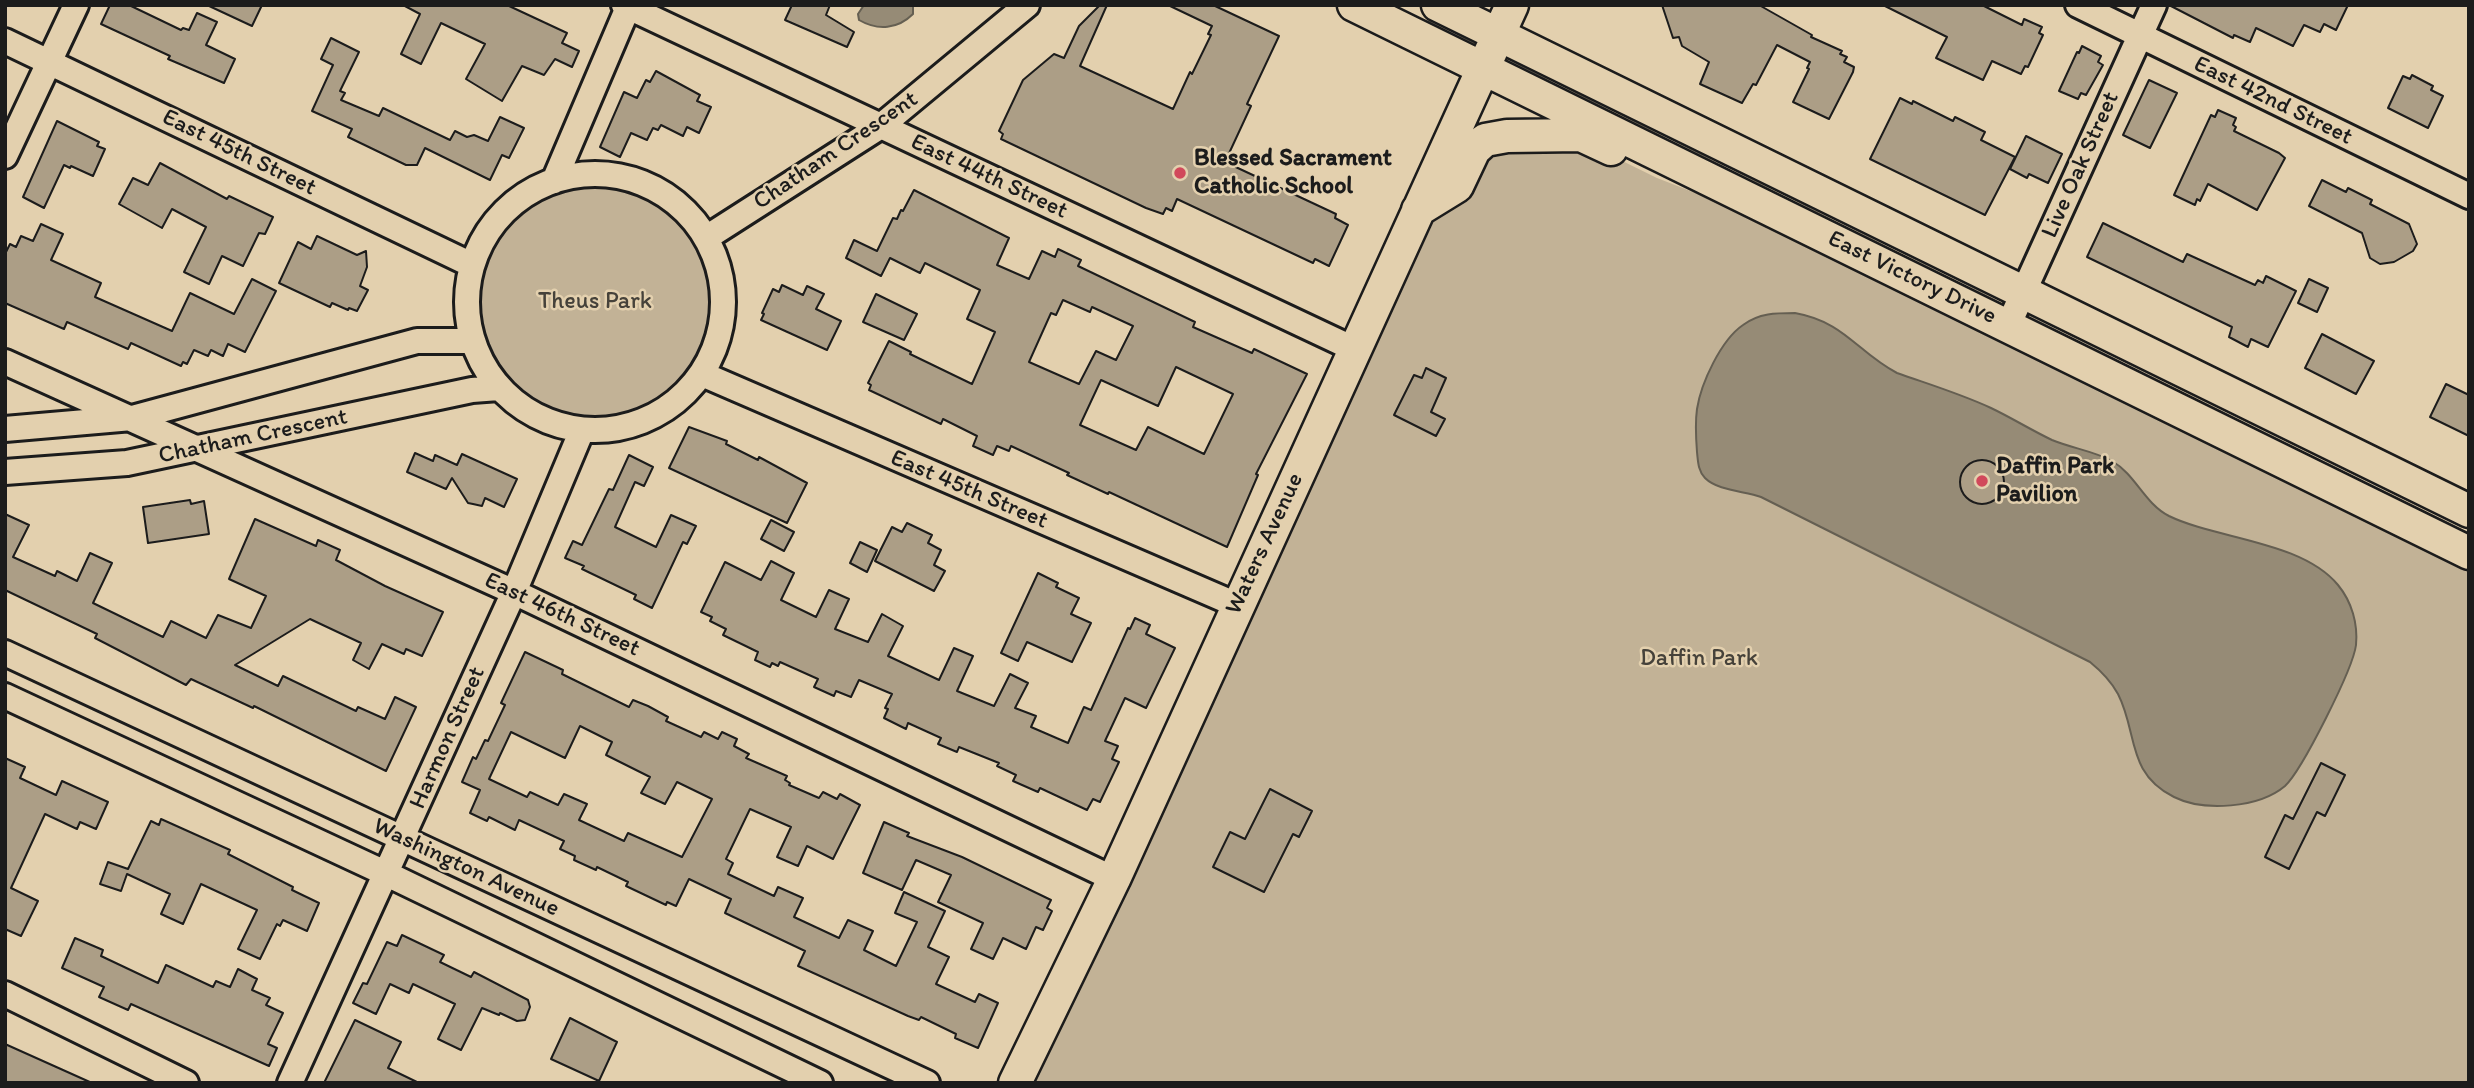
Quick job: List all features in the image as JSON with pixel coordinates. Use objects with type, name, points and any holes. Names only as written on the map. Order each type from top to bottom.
[{"type":"main road","name":"East Victory Drive","points":[[1354,5],[2469,554]]},
{"type":"main road","name":"East Victory Drive","points":[[1438,5],[2469,511]]},
{"type":"main road","name":"Waters Avenue","points":[[1015,1083],[1114,879],[1512,5]]},
{"type":"main road","points":[[1418,210],[1457,186],[1474,150],[1485,140],[1507,136],[1581,135],[1702,187],[1750,198]]},
{"type":"street","points":[[5,156],[76,5]]},
{"type":"street","name":"Chatham Crescent","points":[[706,238],[881,126],[1027,5]]},
{"type":"street","name":"East 42nd Street","points":[[2078,5],[2469,196]]},
{"type":"street","name":"Live Oak Street","points":[[2008,326],[2154,5]]},
{"type":"street","points":[[554,181],[627,6]]},
{"type":"street","name":"East 44th Street","points":[[627,6],[1354,349]]},
{"type":"street","name":"East 45th Street","points":[[5,41],[472,265]]},
{"type":"street","points":[[578,176],[624,178],[646,185],[676,204],[693,220],[706,238],[716,258],[722,281],[722,325],[702,374],[686,393],[667,409],[626,427],[582,430],[560,426],[519,406],[499,388],[484,366],[472,341],[467,319],[467,296],[472,265],[489,230],[504,212],[521,198],[554,181],[578,176]]},
{"type":"street","name":"Chatham Crescent","points":[[5,429],[132,418],[417,341],[472,341]]},
{"type":"street","name":"East 46th Street","points":[[5,362],[514,592],[1114,879]]},
{"type":"street","name":"East 45th Street","points":[[702,374],[1237,605]]},
{"type":"street","name":"Chatham Crescent","points":[[5,472],[127,463],[472,390],[499,388]]},
{"type":"street","name":"Harmon Street","points":[[290,1083],[514,592],[582,430]]},
{"type":"street","name":"Washington Avenue","points":[[5,653],[927,1083]]},
{"type":"street","name":"Washington Avenue","points":[[5,696],[387,874],[820,1083]]},
{"type":"street","points":[[5,994],[186,1083]]},
{"type":"green space","name":"Daffin Park","points":[[1492,146],[1600,150],[1657,178],[1780,226],[2469,569],[2469,1083],[1032,1083],[1439,210]]},
{"type":"green space","name":"Theus Park","points":[[595,175],[632,181],[655,190],[676,204],[694,222],[713,254],[723,303],[717,340],[708,363],[694,384],[676,402],[644,421],[595,431],[558,425],[535,416],[514,402],[496,384],[477,352],[467,303],[473,266],[482,243],[496,222],[514,204],[546,185]]},
{"type":"shaded area","points":[[864,5],[913,5],[913,14],[901,23],[887,27],[873,26],[859,20],[858,14]]},
{"type":"shaded area","points":[[1795,313],[1812,317],[1839,330],[1897,373],[1968,398],[2052,440],[2112,461],[2128,474],[2153,504],[2169,516],[2188,524],[2281,550],[2322,570],[2338,585],[2347,599],[2355,621],[2356,645],[2353,657],[2314,741],[2285,786],[2261,799],[2231,805],[2200,805],[2174,797],[2159,787],[2140,764],[2118,694],[2106,676],[2090,662],[1761,497],[1724,488],[1705,478],[1698,462],[1696,414],[1713,363],[1727,341],[1749,321],[1768,314]]},
{"type":"building","points":[[110,5],[129,5],[181,30],[189,30],[197,13],[217,22],[206,45],[235,59],[224,83],[168,59],[170,56],[101,24]]},
{"type":"building","points":[[207,5],[262,5],[252,26]]},
{"type":"building","points":[[403,5],[507,5],[567,33],[562,43],[579,51],[572,67],[555,59],[544,75],[522,66],[502,101],[466,79],[485,44],[441,23],[421,64],[401,54],[420,14]]},
{"type":"building","points":[[792,5],[830,5],[826,15],[854,32],[847,47],[785,20]]},
{"type":"building","points":[[1100,5],[1107,5],[1080,66],[1173,109],[1211,35],[1208,34],[1212,26],[1168,5],[1213,5],[1279,36],[1247,104],[1251,106],[1225,162],[1336,214],[1335,218],[1348,225],[1329,266],[1315,259],[1313,263],[1177,199],[1172,211],[1166,208],[1163,214],[1146,208],[1001,139],[1003,134],[999,131],[1023,80],[1054,54],[1064,58],[1079,26]]},
{"type":"building","points":[[1662,5],[1759,5],[1812,35],[1811,37],[1842,51],[1840,54],[1847,57],[1844,62],[1854,67],[1853,72],[1829,119],[1793,102],[1810,62],[1777,45],[1756,85],[1753,84],[1742,103],[1700,84],[1709,62],[1682,46],[1679,37],[1673,38]]},
{"type":"building","points":[[1883,5],[1982,5],[2022,25],[2024,19],[2042,27],[2039,33],[2043,35],[2028,67],[2025,66],[2021,74],[1992,61],[1983,80],[1936,58],[1947,37]]},
{"type":"building","points":[[2169,5],[2348,5],[2336,30],[2324,24],[2320,32],[2304,25],[2293,46],[2256,28],[2250,42],[2234,35],[2233,38]]},
{"type":"building","points":[[331,38],[359,52],[340,91],[345,93],[341,100],[379,116],[383,108],[450,140],[455,131],[467,137],[474,135],[488,141],[500,117],[524,128],[509,158],[502,155],[490,180],[425,148],[417,165],[406,165],[348,137],[352,129],[312,111],[333,65],[321,59]]},
{"type":"building","points":[[2082,46],[2101,56],[2098,62],[2103,65],[2086,95],[2081,93],[2078,99],[2059,91]]},
{"type":"building","points":[[656,71],[700,95],[697,101],[711,107],[699,133],[687,127],[683,136],[661,125],[658,130],[653,128],[647,140],[631,133],[620,157],[600,147],[624,92],[637,98],[646,80],[650,82]]},
{"type":"building","points":[[2412,75],[2433,86],[2431,90],[2443,96],[2428,128],[2388,108],[2403,76],[2410,79]]},
{"type":"building","points":[[2149,80],[2177,93],[2150,148],[2123,135]]},
{"type":"building","points":[[1900,98],[1912,104],[1913,101],[1953,121],[1955,117],[1985,132],[1981,140],[2015,157],[1985,215],[1870,159]]},
{"type":"building","points":[[2218,110],[2236,118],[2234,131],[2285,158],[2257,210],[2208,184],[2200,201],[2197,199],[2195,205],[2174,195],[2211,115],[2215,117]]},
{"type":"building","points":[[57,121],[99,142],[97,146],[105,149],[93,176],[64,165],[44,208],[23,197]]},
{"type":"building","points":[[2026,136],[2062,154],[2048,183],[2029,174],[2027,178],[2010,169]]},
{"type":"building","points":[[160,163],[227,199],[229,196],[273,217],[265,234],[259,233],[243,266],[222,256],[209,284],[184,272],[206,227],[172,209],[162,228],[119,204],[133,178],[148,185]]},
{"type":"building","points":[[2322,180],[2346,192],[2348,188],[2372,200],[2370,204],[2409,224],[2417,244],[2413,251],[2394,262],[2380,264],[2370,258],[2362,233],[2309,206]]},
{"type":"building","points":[[914,190],[1009,238],[997,265],[1029,279],[1042,251],[1055,257],[1058,249],[1081,260],[1078,266],[1195,322],[1193,327],[1252,353],[1254,349],[1307,374],[1256,474],[1258,475],[1227,547],[1067,475],[1069,473],[1011,446],[1009,451],[997,446],[993,455],[973,446],[977,436],[943,419],[941,424],[869,390],[871,385],[868,383],[889,341],[972,384],[995,332],[967,319],[980,290],[925,263],[920,273],[890,258],[881,276],[846,258],[854,240],[877,251],[893,218],[897,219],[901,210],[903,211]],"holes":[[[1063,300],[1090,312],[1092,307],[1133,326],[1116,360],[1096,351],[1079,384],[1029,362],[1051,313],[1056,315]],[[1176,367],[1233,394],[1204,454],[1148,427],[1136,450],[1080,425],[1101,380],[1158,406]]]},
{"type":"building","points":[[2103,223],[2183,262],[2187,254],[2255,285],[2258,280],[2263,283],[2266,276],[2296,291],[2268,347],[2251,339],[2248,347],[2229,337],[2232,327],[2087,257]]},
{"type":"building","points":[[41,224],[63,234],[51,260],[101,283],[95,297],[172,331],[190,293],[234,314],[252,279],[276,291],[245,352],[228,344],[223,356],[211,350],[208,356],[194,350],[187,364],[183,362],[181,366],[131,343],[128,349],[67,322],[64,329],[5,303],[5,254],[10,244],[16,247],[21,236],[33,241]]},
{"type":"building","points":[[317,236],[357,255],[366,251],[367,267],[360,286],[368,290],[357,311],[332,303],[330,307],[279,283],[298,242],[311,249]]},
{"type":"building","points":[[2309,279],[2328,288],[2317,312],[2298,303]]},
{"type":"building","points":[[782,285],[803,295],[807,286],[824,294],[816,309],[841,321],[827,350],[761,320],[773,289],[779,292]]},
{"type":"building","points":[[876,294],[917,314],[904,340],[863,322]]},
{"type":"building","points":[[2322,334],[2374,361],[2356,394],[2305,368]]},
{"type":"building","points":[[1426,368],[1446,378],[1431,412],[1445,419],[1436,436],[1394,415],[1414,375],[1422,378]]},
{"type":"building","points":[[2446,384],[2469,395],[2469,436],[2430,417]]},
{"type":"building","points":[[689,427],[727,441],[726,444],[758,460],[759,457],[807,483],[787,523],[669,468]]},
{"type":"building","points":[[415,453],[433,461],[435,455],[457,465],[462,454],[517,479],[504,507],[485,498],[482,506],[468,503],[452,478],[446,489],[407,472]]},
{"type":"building","points":[[629,455],[653,467],[644,486],[635,482],[615,527],[656,547],[671,515],[696,526],[687,544],[683,542],[652,608],[634,599],[636,595],[565,558],[573,541],[582,545]]},
{"type":"building","name":"Daffin Park Pavilion","points":[[1982,460],[1997,467],[2004,482],[1997,497],[1982,504],[1967,497],[1960,482],[1967,467]]},
{"type":"building","points":[[190,500],[191,504],[204,501],[209,534],[148,543],[143,507]]},
{"type":"building","points":[[5,514],[29,525],[13,557],[55,576],[57,571],[77,581],[90,553],[112,563],[93,603],[163,637],[171,621],[206,638],[218,615],[251,628],[266,596],[229,579],[255,519],[316,546],[318,540],[340,550],[336,560],[443,612],[422,656],[406,649],[404,654],[382,644],[369,669],[353,660],[361,643],[310,619],[235,665],[278,686],[283,676],[356,711],[358,707],[385,719],[395,697],[416,707],[386,771],[254,706],[253,708],[191,679],[186,685],[95,638],[97,634],[5,590]]},
{"type":"building","points":[[771,520],[794,532],[784,551],[761,539]]},
{"type":"building","points":[[907,523],[932,535],[928,543],[941,550],[934,565],[945,571],[934,591],[875,561],[892,527],[902,532]]},
{"type":"building","points":[[860,542],[877,550],[867,572],[850,563]]},
{"type":"building","points":[[771,561],[794,573],[781,600],[816,617],[829,590],[849,599],[835,629],[868,642],[882,614],[903,626],[888,656],[939,680],[954,648],[973,656],[957,691],[994,706],[1010,674],[1028,683],[1015,708],[1036,716],[1031,727],[1068,743],[1084,707],[1091,710],[1135,618],[1150,625],[1146,634],[1175,648],[1146,708],[1125,698],[1105,741],[1118,746],[1112,759],[1119,762],[1100,802],[1093,799],[1087,810],[1040,788],[1038,792],[1013,781],[1016,775],[997,766],[999,763],[959,747],[957,752],[938,744],[941,738],[908,723],[906,729],[884,718],[888,709],[885,708],[892,694],[859,680],[851,697],[836,691],[834,696],[814,687],[818,679],[780,662],[778,666],[772,663],[770,667],[755,660],[758,652],[723,635],[726,629],[710,621],[712,617],[701,612],[725,562],[761,580]]},
{"type":"building","points":[[1038,573],[1058,583],[1056,587],[1079,598],[1071,614],[1091,623],[1072,662],[1027,642],[1018,661],[1001,653]]},
{"type":"building","points":[[525,652],[563,670],[562,674],[629,707],[633,700],[648,706],[668,717],[666,721],[701,737],[704,732],[718,739],[722,732],[737,739],[734,746],[749,754],[746,758],[787,776],[785,780],[789,785],[819,798],[823,792],[837,799],[840,794],[860,805],[833,859],[807,846],[798,866],[777,857],[791,827],[750,809],[726,859],[733,863],[728,874],[774,896],[778,887],[803,898],[794,917],[839,938],[848,920],[873,931],[864,950],[896,966],[917,922],[895,913],[904,892],[945,911],[928,947],[949,957],[936,984],[975,1002],[979,994],[998,1003],[978,1048],[955,1038],[956,1034],[921,1017],[919,1020],[908,1016],[798,966],[805,951],[725,913],[731,899],[689,879],[676,906],[667,902],[666,905],[626,886],[628,882],[597,867],[596,870],[574,860],[575,856],[560,849],[564,841],[519,820],[515,830],[489,817],[487,821],[470,813],[480,790],[462,782],[473,757],[476,759],[485,740],[488,741],[505,705],[501,703]],"holes":[[[580,726],[612,742],[606,755],[650,777],[641,793],[665,804],[677,782],[712,799],[682,857],[628,833],[624,841],[579,820],[587,804],[564,794],[558,805],[530,792],[527,797],[489,779],[511,732],[565,758]]]},
{"type":"building","points":[[5,758],[25,767],[20,778],[56,795],[62,781],[108,802],[96,829],[80,822],[77,829],[45,814],[11,888],[38,901],[21,936],[5,929]]},
{"type":"building","points":[[2321,763],[2345,775],[2325,816],[2317,812],[2289,869],[2265,857],[2285,815],[2293,819]]},
{"type":"building","points":[[1270,789],[1312,811],[1299,837],[1293,834],[1264,892],[1213,867],[1230,832],[1245,839]]},
{"type":"building","points":[[161,819],[230,850],[228,854],[319,903],[307,931],[283,920],[280,926],[277,924],[260,959],[238,949],[257,910],[201,884],[183,924],[161,914],[170,894],[127,874],[121,891],[100,884],[108,862],[128,869],[151,821],[159,825]]},
{"type":"building","points":[[884,822],[909,833],[907,836],[962,857],[1051,900],[1047,908],[1052,911],[1043,930],[1036,927],[1026,949],[1003,938],[993,959],[971,949],[983,923],[938,902],[951,875],[916,860],[902,890],[863,873]]},
{"type":"building","points":[[402,935],[444,955],[440,962],[471,977],[474,972],[528,1000],[530,1007],[525,1020],[517,1021],[482,1008],[461,1050],[438,1039],[455,1004],[413,984],[409,993],[390,984],[376,1014],[353,1003],[363,983],[367,984],[387,942],[397,946]]},
{"type":"building","points":[[75,938],[103,950],[101,956],[158,983],[166,965],[213,987],[216,981],[230,987],[238,969],[257,979],[252,990],[270,998],[266,1005],[283,1013],[268,1044],[277,1048],[269,1066],[131,1004],[128,1010],[99,997],[104,987],[62,968]]},
{"type":"building","points":[[570,1018],[617,1042],[599,1081],[551,1059]]},
{"type":"building","points":[[355,1020],[401,1042],[388,1068],[419,1083],[324,1083]]},
{"type":"building","points":[[5,1044],[92,1083],[5,1083]]},
{"type":"place","name":"Blessed Sacrament Catholic School","points":[[1180,173]]},
{"type":"place","name":"Daffin Park Pavilion","points":[[1982,481]]}]
